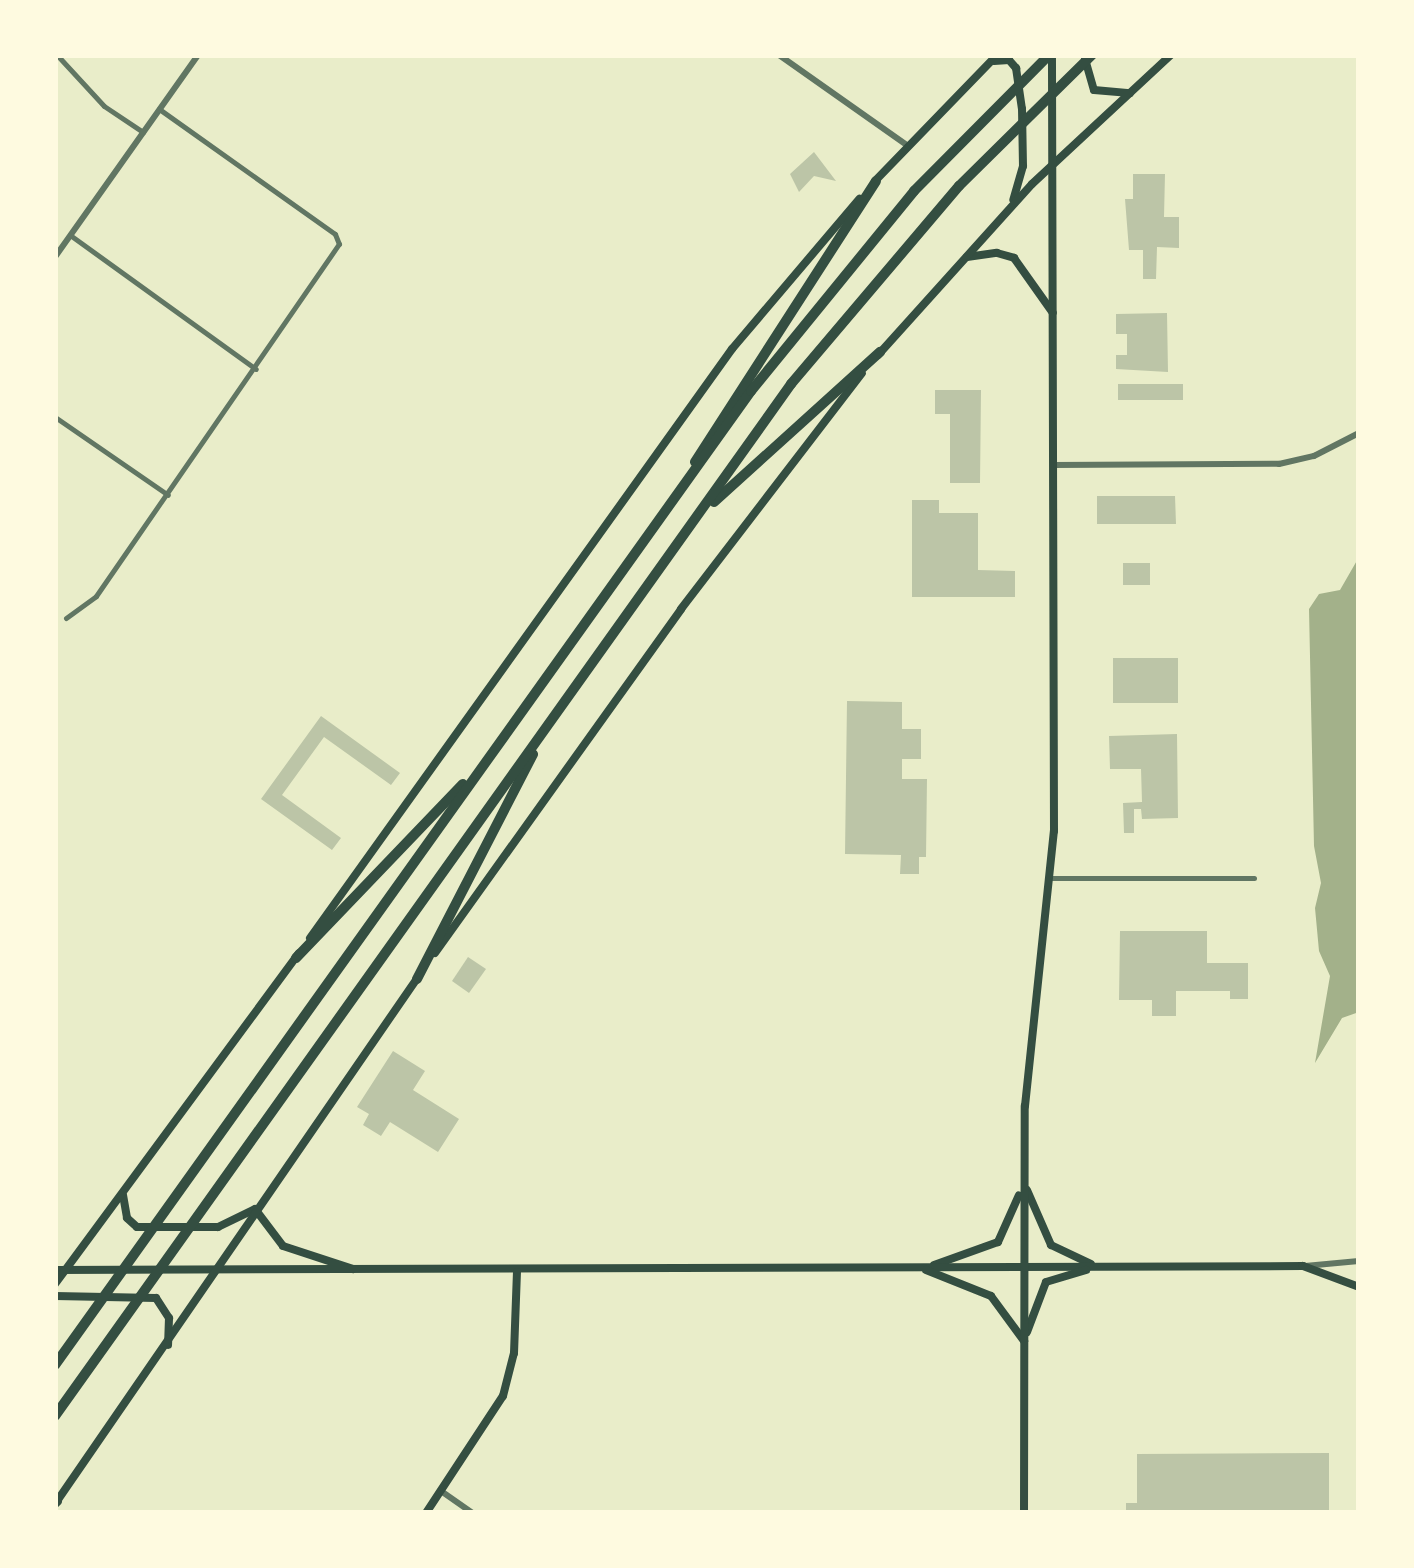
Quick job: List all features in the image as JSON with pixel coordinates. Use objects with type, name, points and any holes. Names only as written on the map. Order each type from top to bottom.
[{"type":"highway","points":[[55,1365],[688,480],[833,284],[1050,55]]},
{"type":"highway","points":[[55,1416],[792,384],[1006,136],[1088,55]]},
{"type":"highway","points":[[688,480],[700,448],[876,181]]},
{"type":"highway","points":[[695,520],[804,414],[880,352]]},
{"type":"highway","points":[[417,979],[436,930],[555,714]]},
{"type":"highway","points":[[296,958],[423,831],[512,726]]},
{"type":"main road","points":[[1024,1513],[1023,1176],[1030,1052],[1051,878],[1050,55]]},
{"type":"main road","points":[[1088,55],[1094,90],[1130,93]]},
{"type":"main road","points":[[56,1503],[217,1273],[255,1210],[681,609],[880,352],[1053,164],[1171,55]]},
{"type":"main road","points":[[55,1284],[296,958],[732,349],[876,181],[994,58],[1013,62],[1022,109],[1023,166],[1009,209]]},
{"type":"main road","points":[[963,259],[997,252],[1014,258],[1053,314]]},
{"type":"main road","points":[[1023,1176],[1051,1245],[1098,1266]]},
{"type":"main road","points":[[922,1268],[998,1242],[1009,1230],[1023,1176]]},
{"type":"main road","points":[[124,1194],[127,1218],[137,1228],[218,1227],[255,1210]]},
{"type":"main road","points":[[255,1210],[283,1246],[362,1272]]},
{"type":"main road","points":[[1024,1341],[1046,1282],[1098,1266]]},
{"type":"main road","points":[[55,1270],[217,1273],[1303,1266],[1359,1287]]},
{"type":"main road","points":[[922,1268],[991,1296],[1024,1341]]},
{"type":"main road","points":[[426,1513],[503,1396],[514,1353],[517,1272]]},
{"type":"main road","points":[[55,1296],[156,1298],[169,1318],[168,1344]]},
{"type":"street","points":[[57,55],[104,106],[143,132]]},
{"type":"street","points":[[55,256],[198,55]]},
{"type":"street","points":[[779,55],[908,146]]},
{"type":"street","points":[[66,618],[96,596],[340,244],[335,234],[160,109]]},
{"type":"street","points":[[70,236],[256,369]]},
{"type":"street","points":[[55,416],[168,495]]},
{"type":"street","points":[[1053,466],[1279,464],[1314,456],[1359,433]]},
{"type":"street","points":[[1051,878],[1254,878]]},
{"type":"street","points":[[1303,1266],[1359,1262]]},
{"type":"street","points":[[441,1491],[472,1513]]},
{"type":"shaded area","points":[[1359,557],[1359,1012],[1342,1018],[1315,1063],[1330,976],[1319,951],[1315,908],[1321,883],[1314,846],[1309,609],[1319,594],[1340,590]]},
{"type":"building","points":[[814,152],[836,181],[814,176],[799,192],[790,174]]},
{"type":"building","points":[[1133,174],[1165,174],[1164,217],[1179,217],[1179,248],[1157,247],[1156,279],[1143,279],[1143,250],[1129,250],[1125,199],[1133,199]]},
{"type":"building","points":[[1167,313],[1168,372],[1116,369],[1116,355],[1127,355],[1127,334],[1116,334],[1116,314]]},
{"type":"building","points":[[1118,384],[1183,384],[1183,400],[1118,400]]},
{"type":"building","points":[[935,390],[981,390],[980,483],[950,483],[950,414],[935,414]]},
{"type":"building","points":[[1097,496],[1175,496],[1176,524],[1097,524]]},
{"type":"building","points":[[912,500],[939,500],[939,513],[978,513],[978,570],[1015,571],[1015,597],[912,597]]},
{"type":"building","points":[[1123,563],[1150,563],[1150,585],[1123,585]]},
{"type":"building","points":[[1113,658],[1178,658],[1178,703],[1113,703]]},
{"type":"building","points":[[847,701],[902,702],[902,729],[921,729],[921,759],[902,759],[902,779],[927,779],[926,857],[919,857],[919,874],[900,874],[901,855],[845,854]]},
{"type":"building","points":[[321,716],[400,773],[391,785],[324,737],[282,795],[341,838],[332,850],[261,799]]},
{"type":"building","points":[[1177,734],[1178,818],[1142,819],[1141,809],[1134,809],[1134,833],[1124,833],[1123,803],[1142,802],[1141,769],[1110,769],[1109,736]]},
{"type":"building","points":[[1120,931],[1207,931],[1207,963],[1248,963],[1248,999],[1230,999],[1230,991],[1176,991],[1176,1016],[1152,1016],[1152,1000],[1119,1000]]},
{"type":"building","points":[[468,957],[486,969],[469,993],[452,981]]},
{"type":"building","points":[[393,1051],[425,1071],[413,1090],[459,1119],[438,1152],[390,1122],[381,1136],[363,1125],[369,1114],[357,1107]]},
{"type":"building","points":[[1329,1453],[1329,1513],[1126,1513],[1126,1503],[1137,1503],[1137,1454]]}]
